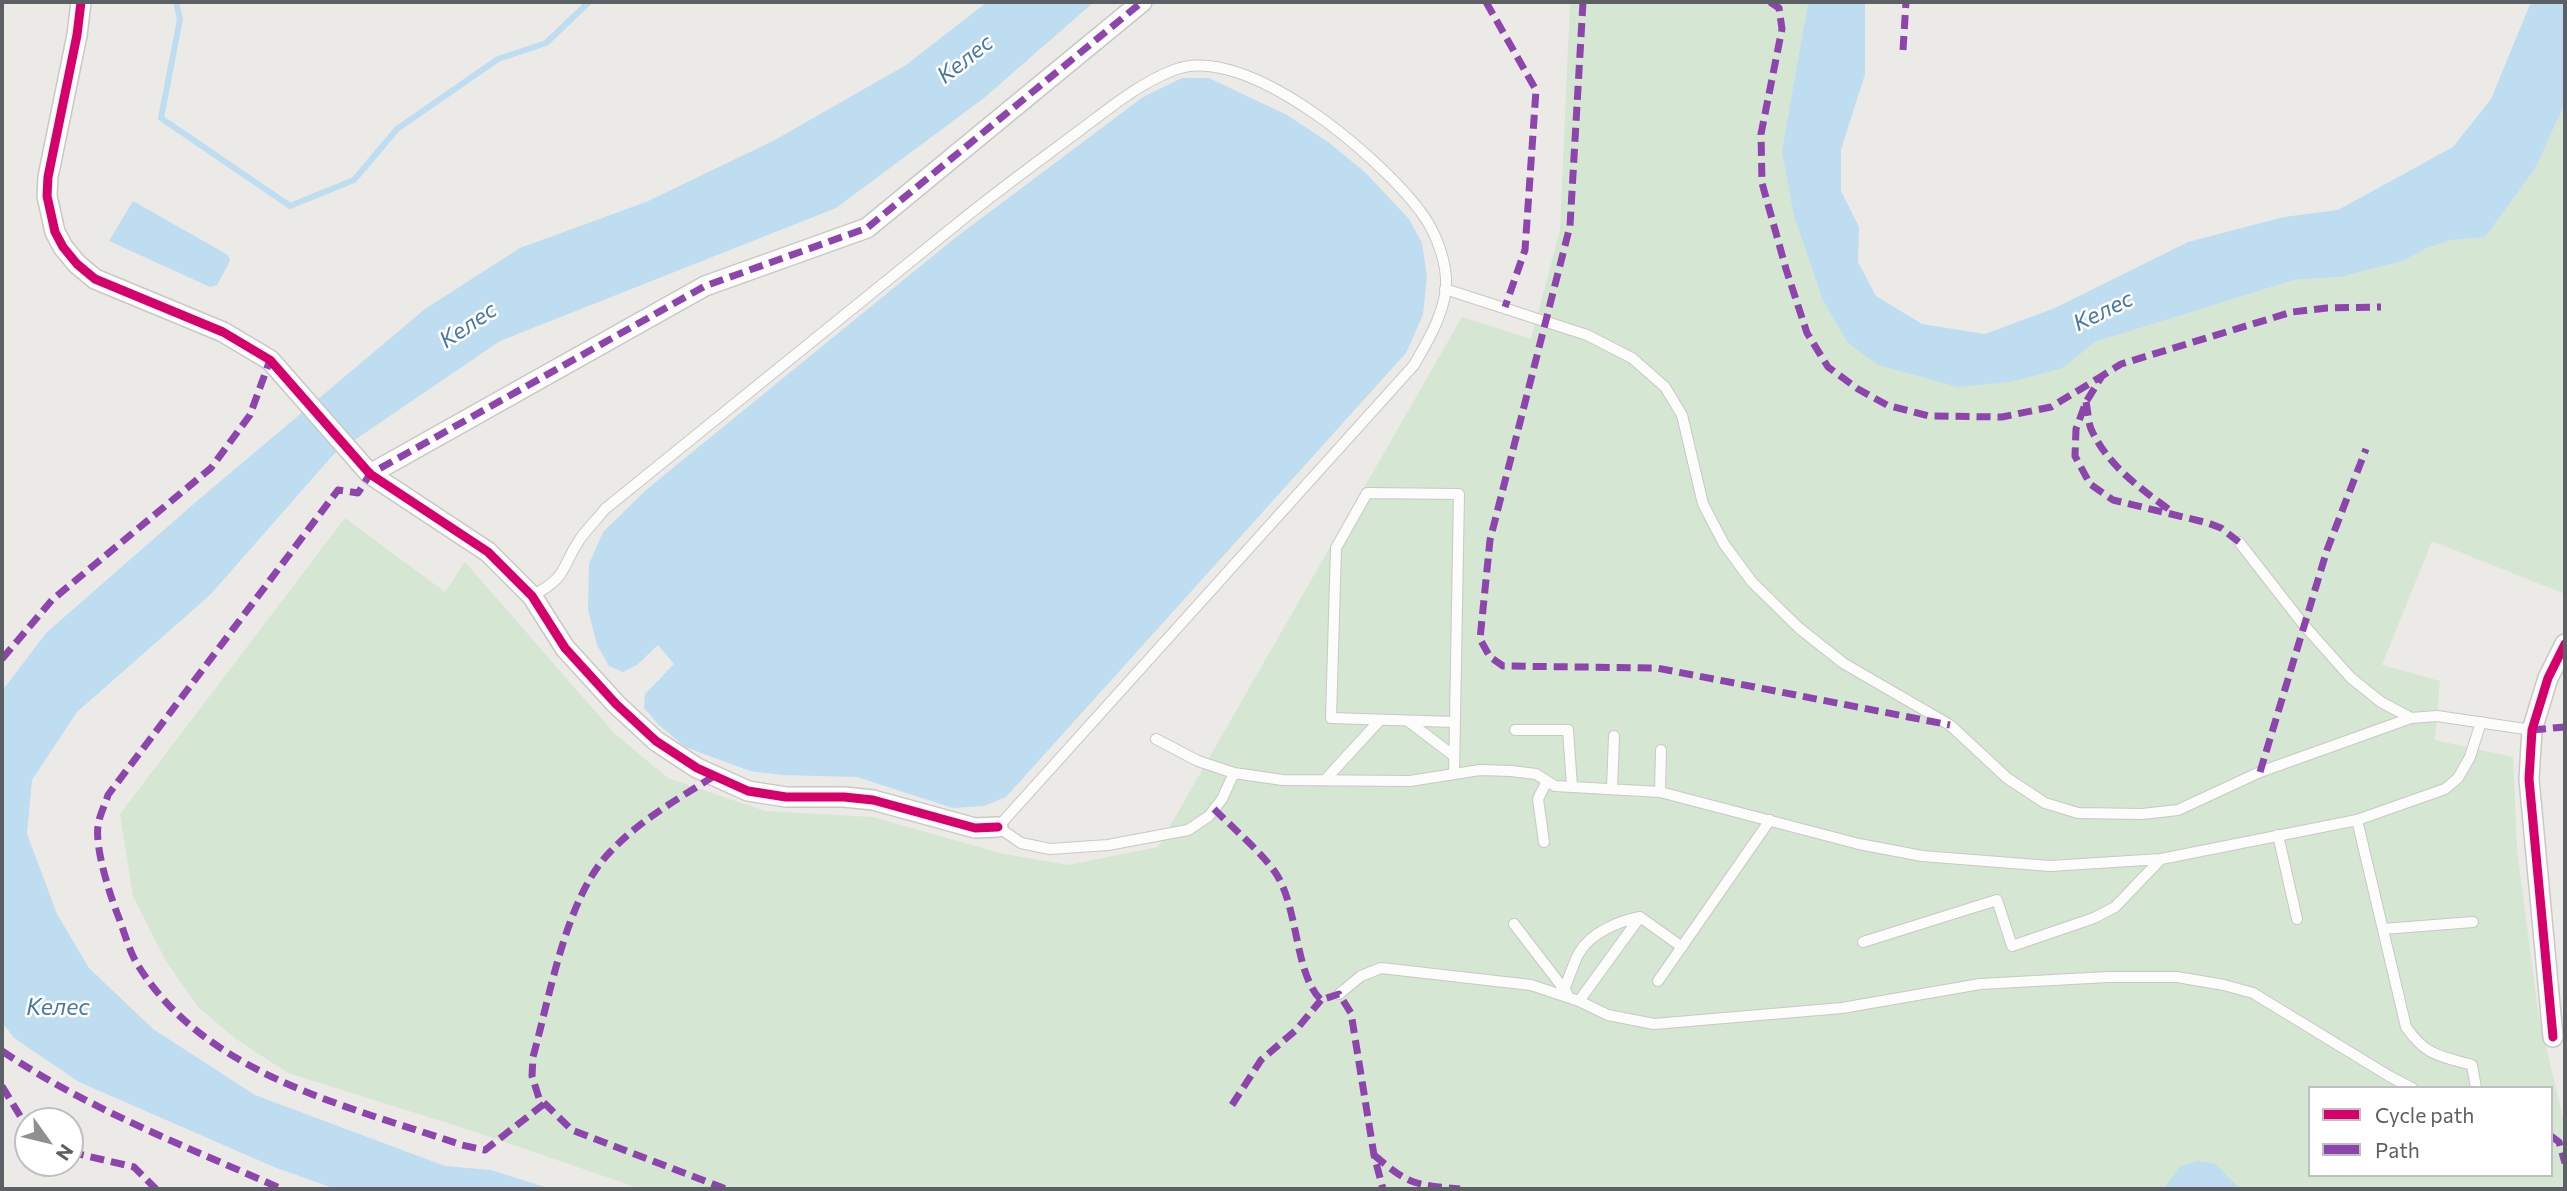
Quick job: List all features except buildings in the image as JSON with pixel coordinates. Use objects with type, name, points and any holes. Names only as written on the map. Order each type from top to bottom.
[{"type":"street","points":[[80,2],[78,35],[48,177],[50,215],[63,247],[95,279],[223,332],[270,359],[370,474],[488,552],[532,596],[565,648],[616,704],[656,741],[697,768],[748,790],[786,797],[873,800],[975,828],[998,827]]},
{"type":"street","points":[[370,474],[705,286],[867,228],[1142,2]]},
{"type":"street","points":[[2553,1037],[2529,779],[2532,730],[2549,678],[2565,644]]},
{"type":"lane","points":[[532,596],[553,584],[565,571],[579,540],[605,509],[996,192],[1143,83],[1177,68],[1200,64],[1226,69],[1272,88],[1322,117],[1376,161],[1421,212],[1437,242],[1446,277],[1443,304],[1414,365],[998,827],[1021,843],[1050,849],[1108,845],[1188,830],[1209,816],[1222,799],[1234,773]]},
{"type":"lane","points":[[1445,289],[1587,335],[1632,358],[1665,387],[1682,415],[1703,504],[1724,544],[1752,582],[1799,628],[1843,663],[1950,725],[2007,779],[2045,803],[2078,813],[2142,814],[2178,810],[2260,772],[2411,718],[2437,716],[2532,730]]},
{"type":"lane","points":[[1454,722],[1331,718],[1336,548],[1367,493],[1459,494],[1454,774]]},
{"type":"lane","points":[[2239,542],[2303,624],[2351,678],[2381,702],[2411,718]]},
{"type":"lane","points":[[1325,780],[1380,720]]},
{"type":"lane","points":[[1408,721],[1454,756]]},
{"type":"lane","points":[[1156,739],[1198,761],[1234,773],[1283,780],[1410,781],[1480,770],[1511,771],[1536,774],[1555,786],[1660,792],[1859,844],[1922,856],[2050,866],[2161,859],[2357,820],[2445,789],[2458,778],[2470,757],[2481,722]]},
{"type":"lane","points":[[1516,730],[1567,730],[1572,786]]},
{"type":"lane","points":[[1612,789],[1614,736]]},
{"type":"lane","points":[[1660,792],[1661,750]]},
{"type":"lane","points":[[1544,842],[1538,799],[1547,781]]},
{"type":"lane","points":[[1658,981],[1770,820]]},
{"type":"lane","points":[[2357,820],[2406,1027],[2418,1044],[2431,1053],[2472,1065],[2476,1086]]},
{"type":"lane","points":[[2278,835],[2297,919]]},
{"type":"lane","points":[[1863,942],[1997,900],[2012,946],[2094,918],[2115,906],[2161,859]]},
{"type":"lane","points":[[1572,996],[1579,953],[1587,942],[1622,921],[1640,917],[1682,947]]},
{"type":"lane","points":[[1572,996],[1640,917]]},
{"type":"lane","points":[[2383,929],[2473,922]]},
{"type":"lane","points":[[1514,924],[1572,996]]},
{"type":"lane","points":[[1339,993],[1361,976],[1381,968],[1531,985],[1572,996],[1608,1015],[1654,1024],[1842,1009],[1980,984],[2177,976],[2253,993],[2408,1086]]},
{"type":"green space","points":[[1570,2],[1808,2],[1782,151],[1823,300],[2063,368],[2095,342],[2294,280],[2340,277],[2403,261],[2427,248],[2452,240],[2485,237],[2535,169],[2565,103],[2565,594],[2432,541],[2382,665],[2440,681],[2435,740],[2513,757],[2517,849],[2538,1012],[2565,1127],[2565,1189],[641,1189],[479,1133],[288,1073],[236,1039],[198,1007],[166,961],[133,896],[120,814],[345,518],[445,592],[465,562],[615,734],[668,778],[765,811],[872,817],[1004,854],[1068,865],[1158,847],[1462,317],[1531,339],[1560,230]]},
{"type":"water","name":"Келес","points":[[987,2],[1094,2],[984,98],[836,208],[500,341],[334,454],[210,595],[77,712],[32,780],[27,834],[57,914],[89,968],[153,1029],[255,1095],[445,1166],[491,1170],[551,1189],[336,1189],[274,1167],[79,1082],[14,1038],[2,1022],[2,691],[46,633],[197,501],[425,309],[520,248],[646,202],[773,141],[906,65]]},
{"type":"water","name":"Келес","points":[[1808,2],[1865,2],[1865,74],[1841,150],[1841,191],[1859,227],[1858,262],[1876,296],[1922,324],[1985,334],[2055,308],[2188,242],[2284,217],[2338,210],[2453,147],[2491,99],[2531,2],[2565,2],[2565,103],[2535,169],[2485,237],[2452,240],[2427,248],[2403,261],[2340,277],[2294,280],[2095,342],[2063,368],[2010,382],[1958,387],[1878,365],[1848,343],[1823,300],[1794,216],[1782,151]]},
{"type":"water","points":[[1182,78],[1209,78],[1287,115],[1328,142],[1365,172],[1409,219],[1422,243],[1427,277],[1423,315],[1406,353],[1006,797],[984,806],[953,808],[857,777],[782,775],[750,771],[685,747],[644,708],[645,694],[674,664],[658,645],[637,665],[623,672],[609,666],[597,645],[588,610],[589,564],[603,532],[647,489],[955,238],[1143,97]]},
{"type":"water","points":[[133,201],[228,255],[230,261],[217,285],[210,287],[109,241]]},
{"type":"water","points":[[2198,1161],[2216,1164],[2240,1189],[2163,1189],[2181,1166]]},
{"type":"waterway","points":[[176,2],[180,19],[161,118],[290,206],[354,180],[397,129],[498,59],[546,43],[589,2]]},
{"type":"marked path","points":[[544,1104],[485,1150],[462,1145],[328,1100],[241,1061],[203,1035],[168,1004],[139,967],[129,948],[107,882],[99,846],[99,822],[108,795],[338,490],[358,493],[370,474],[705,286],[867,228],[1142,2]]},
{"type":"marked path","points":[[1486,2],[1536,90],[1525,250],[1505,307]]},
{"type":"marked path","points":[[1583,2],[1570,226],[1490,540],[1480,639],[1490,657],[1503,666],[1657,668],[1950,725]]},
{"type":"marked path","points":[[1770,2],[1779,8],[1782,29],[1761,134],[1762,183],[1807,333],[1828,367],[1858,389],[1887,405],[1929,416],[2002,417],[2051,407],[2102,376]]},
{"type":"marked path","points":[[1903,50],[1906,2]]},
{"type":"marked path","points":[[2239,542],[2221,528],[2208,523],[2113,500],[2090,484],[2075,456],[2076,429],[2086,402],[2102,376],[2121,364],[2292,312],[2381,307]]},
{"type":"marked path","points":[[2,659],[52,600],[211,468],[250,415],[270,360]]},
{"type":"marked path","points":[[2086,402],[2091,429],[2106,454],[2126,475],[2171,511]]},
{"type":"marked path","points":[[2260,772],[2327,550],[2366,449]]},
{"type":"marked path","points":[[2532,730],[2565,727]]},
{"type":"marked path","points":[[714,776],[634,830],[610,852],[595,871],[582,894],[561,948],[533,1057],[532,1076],[539,1098],[572,1130],[726,1189]]},
{"type":"marked path","points":[[1214,809],[1255,848],[1283,886],[1301,957],[1312,988],[1321,1000],[1339,994],[1351,1013],[1374,1155],[1383,1189]]},
{"type":"marked path","points":[[1232,1105],[1261,1060],[1296,1030],[1321,1000]]},
{"type":"marked path","points":[[2,1051],[103,1109],[282,1189]]},
{"type":"marked path","points":[[2,1086],[15,1107]]},
{"type":"marked path","points":[[2553,1138],[2559,1142],[2565,1163]]},
{"type":"marked path","points":[[84,1155],[134,1167],[156,1189]]},
{"type":"marked path","points":[[1374,1155],[1413,1182],[1460,1189]]},
{"type":"cycle path","points":[[81,2],[77,35],[48,177],[47,196],[55,232],[77,264],[95,279],[223,332],[270,360],[370,474],[488,552],[532,596],[565,648],[616,704],[656,741],[697,768],[748,791],[786,797],[873,800],[975,828],[998,827]]},
{"type":"cycle path","points":[[2553,1037],[2529,779],[2532,730],[2548,678],[2565,644]]}]
